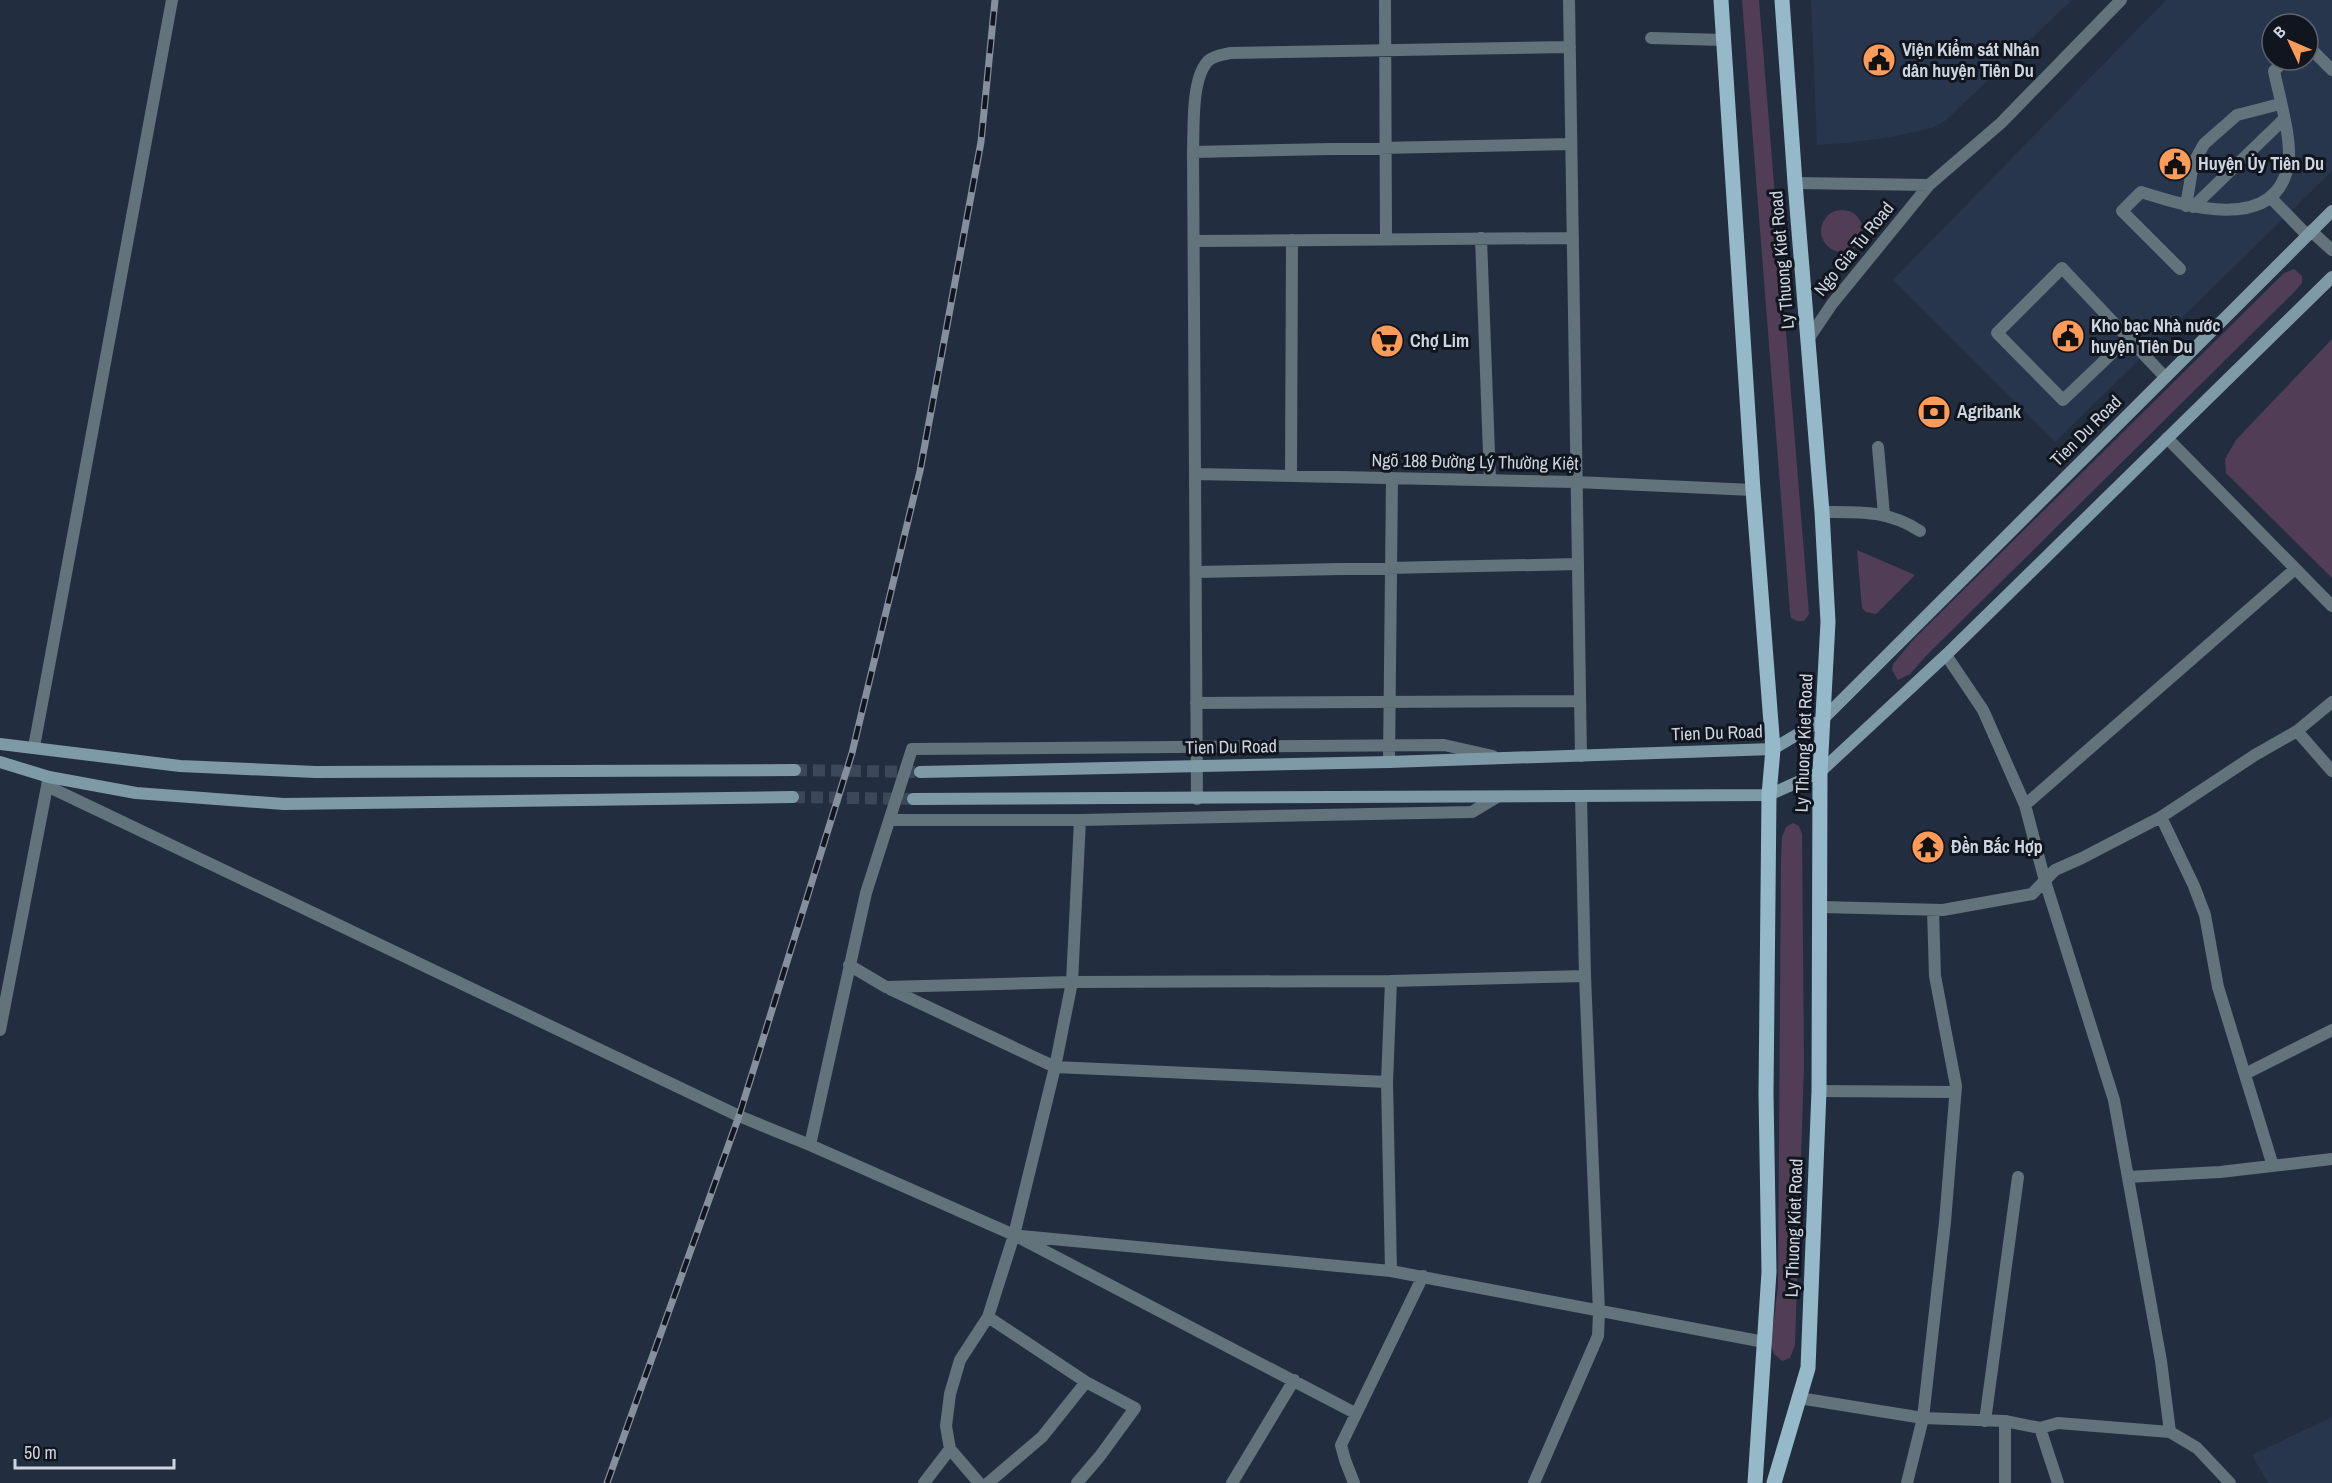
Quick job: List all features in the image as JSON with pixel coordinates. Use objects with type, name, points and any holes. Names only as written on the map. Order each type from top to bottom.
[{"type":"main road","name":"Ly Thuong Kiet Road","points":[[1721,0],[1753,490],[1773,749],[1769,795],[1766,1094],[1769,1272],[1755,1483]]},
{"type":"main road","name":"Ly Thuong Kiet Road","points":[[1774,1483],[1808,1368],[1819,1091],[1820,772],[1828,622],[1822,512],[1782,0]]},
{"type":"main road","name":"Tien Du Road","points":[[920,772],[1389,762],[1773,749],[1823,719],[2332,211]]},
{"type":"main road","points":[[914,799],[1769,795],[1820,772],[1946,655],[2332,277]]},
{"type":"main road","points":[[0,744],[180,766],[315,772],[795,770]]},
{"type":"main road","points":[[0,762],[48,781],[136,793],[284,804],[793,797]]},
{"type":"street","points":[[34,747],[172,0]]},
{"type":"street","points":[[1385,0],[1386,239]]},
{"type":"street","points":[[1569,0],[1581,756]]},
{"type":"street","name":"Ngo Gia Tu Road","points":[[1809,338],[1832,304],[1929,185],[2001,123],[2121,0]]},
{"type":"street","points":[[1651,38],[1724,40]]},
{"type":"street","points":[[1197,799],[1193,152],[1196,98],[1202,70],[1214,56],[1230,53],[1570,47]]},
{"type":"street","points":[[2320,58],[2332,70]]},
{"type":"street","points":[[2180,269],[2122,211],[2141,192],[2189,206],[2221,211],[2253,206],[2270,197],[2283,180],[2289,165],[2288,142],[2274,72]]},
{"type":"street","points":[[2189,206],[2193,164],[2204,144],[2236,115],[2280,104]]},
{"type":"street","points":[[2189,206],[2284,119]]},
{"type":"street","points":[[1193,152],[1571,144]]},
{"type":"street","name":"Ngo Gia Tu Road","points":[[1795,183],[1929,185]]},
{"type":"street","points":[[2270,197],[2309,233],[2332,250]]},
{"type":"street","points":[[1194,241],[1573,237]]},
{"type":"street","points":[[1481,238],[1490,480]]},
{"type":"street","points":[[1291,476],[1292,240]]},
{"type":"street","points":[[2128,338],[2063,400],[1997,333],[2062,268],[2165,377]]},
{"type":"street","points":[[2167,438],[2332,606]]},
{"type":"street","points":[[1878,447],[1884,515]]},
{"type":"street","name":"Ngõ 188 Đường Lý Thường Kiệt","points":[[1195,474],[1576,482],[1753,490]]},
{"type":"street","points":[[1389,762],[1392,478]]},
{"type":"street","points":[[1822,512],[1863,511],[1884,515],[1896,518],[1920,531]]},
{"type":"street","points":[[1196,572],[1578,564]]},
{"type":"street","points":[[2025,805],[2295,569]]},
{"type":"street","points":[[1946,655],[1983,710],[2025,805],[2045,881],[2114,1100],[2161,1361],[2170,1432]]},
{"type":"street","points":[[1196,703],[1580,701]]},
{"type":"street","points":[[1821,907],[1943,910],[2032,894],[2055,870],[2161,817],[2254,755],[2297,731],[2332,702]]},
{"type":"street","points":[[2297,731],[2332,771]]},
{"type":"street","points":[[810,1145],[866,893],[912,749],[1443,745],[1495,757]]},
{"type":"street","points":[[0,1030],[48,781],[739,1116],[1014,1235],[1355,1413]]},
{"type":"street","points":[[891,820],[1080,820],[1472,812],[1497,796]]},
{"type":"street","points":[[1534,1483],[1598,1336],[1581,796]]},
{"type":"street","points":[[2161,817],[2194,885],[2205,915],[2218,987],[2273,1166]]},
{"type":"street","points":[[979,1483],[950,1449],[946,1426],[950,1394],[960,1360],[988,1317],[1014,1235],[1056,1067],[1072,982],[1080,820]]},
{"type":"street","points":[[1907,1483],[1923,1418],[1945,1222],[1955,1092],[1935,976],[1933,909]]},
{"type":"street","points":[[849,964],[886,987],[1056,1067],[1386,1082]]},
{"type":"street","points":[[886,987],[1072,982],[1391,981],[1585,976]]},
{"type":"street","points":[[1390,1271],[1386,1082],[1391,981]]},
{"type":"street","points":[[2245,1074],[2332,1030]]},
{"type":"street","points":[[1819,1091],[1955,1092]]},
{"type":"street","points":[[2128,1177],[2220,1172],[2332,1159]]},
{"type":"street","points":[[1985,1421],[2018,1177]]},
{"type":"street","points":[[1014,1235],[1390,1271],[1764,1342]]},
{"type":"street","points":[[1354,1483],[1341,1445],[1423,1276]]},
{"type":"street","points":[[988,1317],[1086,1382],[1135,1408],[1077,1483]]},
{"type":"street","points":[[1232,1483],[1294,1380]]},
{"type":"street","points":[[988,1483],[1042,1437],[1086,1382]]},
{"type":"street","points":[[1799,1398],[1923,1418],[2005,1421],[2040,1428],[2058,1423],[2170,1432],[2197,1448],[2230,1483]]},
{"type":"street","points":[[2005,1421],[2005,1483]]},
{"type":"street","points":[[2040,1428],[2058,1483]]},
{"type":"street","points":[[924,1483],[950,1449]]},
{"type":"shaded area","points":[[1742,0],[1759,0],[1809,614],[1804,621],[1791,618],[1790,612]]},
{"type":"shaded area","name":"Viện Kiểm sát Nhân dân huyện Tiên Du","points":[[1811,0],[2072,0],[1945,121],[1932,128],[1892,137],[1817,145]]},
{"type":"shaded area","name":"Huyện Ủy Tiên Du","points":[[2166,0],[2332,0],[2332,171],[2055,442],[1893,280]]},
{"type":"shaded area","points":[[1842,210],[1850,211],[1857,216],[1862,223],[1862,239],[1857,246],[1850,251],[1842,252],[1834,251],[1827,246],[1822,239],[1821,231],[1822,223],[1827,216],[1834,211]]},
{"type":"shaded area","points":[[2294,269],[2302,276],[2302,283],[2294,292],[1910,674],[1898,680],[1892,670],[1893,664],[1913,640],[2284,273]]},
{"type":"shaded area","points":[[2332,339],[2332,578],[2226,473],[2225,459],[2236,440]]},
{"type":"shaded area","points":[[1857,550],[1915,575],[1876,614],[1866,612],[1862,608]]},
{"type":"shaded area","points":[[1793,823],[1799,826],[1802,834],[1804,1064],[1795,1345],[1790,1358],[1782,1361],[1774,1354],[1771,1344],[1778,1286],[1782,837],[1786,827]]},
{"type":"shaded area","points":[[2332,1417],[2332,1483],[2268,1483],[2252,1455]]},
{"type":"tunnel","points":[[795,770],[920,772]]},
{"type":"tunnel","points":[[793,797],[913,799]]},
{"type":"railway","points":[[607,1483],[739,1116],[852,753],[920,471],[981,142],[995,0]]},
{"type":"place","name":"Viện Kiểm sát Nhân dân huyện Tiên Du","points":[[1879,60]]},
{"type":"place","name":"Huyện Ủy Tiên Du","points":[[2175,164]]},
{"type":"place","name":"Kho bạc Nhà nước huyện Tiên Du","points":[[2068,336]]},
{"type":"place","name":"Chợ Lim","points":[[1387,341]]},
{"type":"place","name":"Agribank","points":[[1934,412]]},
{"type":"place","name":"Đền Bắc Hợp","points":[[1928,847]]}]
